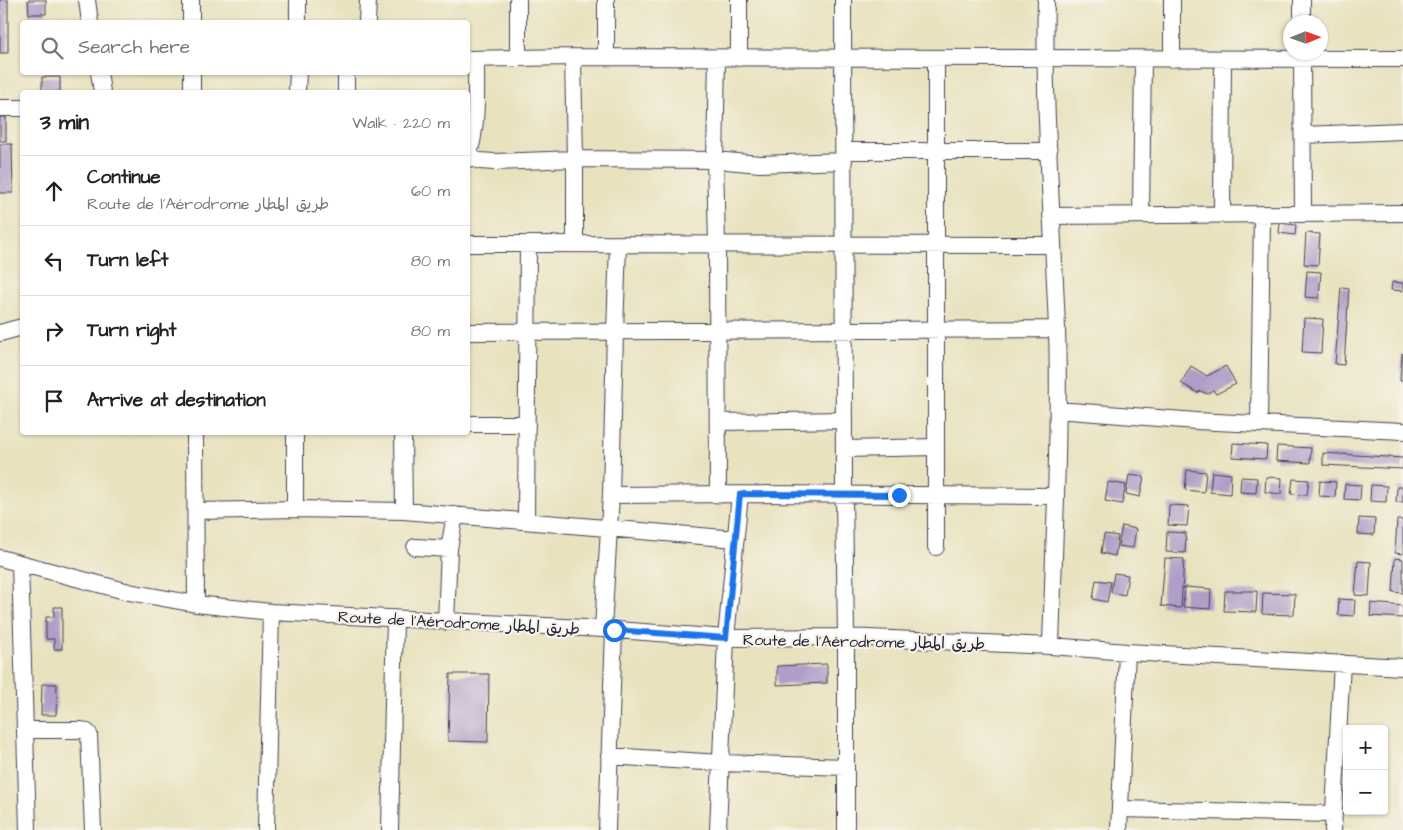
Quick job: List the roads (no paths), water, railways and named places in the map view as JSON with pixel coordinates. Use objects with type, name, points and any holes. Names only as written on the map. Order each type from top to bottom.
[{"type":"street","points":[[86,0],[90,20]]},
{"type":"street","points":[[191,0],[191,20]]},
{"type":"street","points":[[298,0],[298,20]]},
{"type":"street","points":[[368,0],[368,20]]},
{"type":"street","points":[[518,0],[518,58]]},
{"type":"street","points":[[606,0],[606,57]]},
{"type":"street","points":[[739,0],[739,58]]},
{"type":"street","points":[[844,0],[846,830]]},
{"type":"street","points":[[1046,0],[1044,58],[1050,151],[1051,216],[1057,329],[1058,410],[1051,646]]},
{"type":"street","points":[[1172,0],[1172,59]]},
{"type":"street","points":[[1302,0],[1302,15]]},
{"type":"street","points":[[572,57],[575,244]]},
{"type":"street","points":[[470,148],[475,125],[472,59],[606,57],[1223,59],[1283,57]]},
{"type":"street","points":[[1328,57],[1403,59]]},
{"type":"street","points":[[717,58],[715,160],[718,245],[718,494]]},
{"type":"street","points":[[936,58],[936,546]]},
{"type":"street","points":[[1142,216],[1143,59]]},
{"type":"street","points":[[1222,214],[1223,59]]},
{"type":"street","points":[[1302,60],[1303,214]]},
{"type":"street","points":[[99,75],[102,90]]},
{"type":"street","points":[[192,75],[192,90]]},
{"type":"street","points":[[297,90],[298,75]]},
{"type":"street","points":[[346,75],[346,90]]},
{"type":"street","points":[[0,108],[20,108]]},
{"type":"street","points":[[1303,135],[1403,131]]},
{"type":"street","points":[[470,158],[480,161],[494,162],[575,159],[715,160],[760,164],[935,150],[1050,151]]},
{"type":"street","points":[[1051,216],[1403,213]]},
{"type":"street","points":[[1259,424],[1262,214]]},
{"type":"street","points":[[470,244],[1053,245]]},
{"type":"street","points":[[526,521],[528,244]]},
{"type":"street","points":[[607,830],[610,756],[609,529],[618,244]]},
{"type":"street","points":[[0,334],[20,328]]},
{"type":"street","points":[[470,332],[1057,329]]},
{"type":"street","points":[[1058,410],[1196,421],[1403,431]]},
{"type":"street","points":[[718,422],[844,420]]},
{"type":"street","points":[[470,424],[527,424]]},
{"type":"street","points":[[196,435],[196,604]]},
{"type":"street","points":[[295,509],[296,435]]},
{"type":"street","points":[[403,435],[404,512]]},
{"type":"street","points":[[844,449],[936,447]]},
{"type":"street","points":[[611,496],[718,494],[1056,496]]},
{"type":"street","points":[[718,830],[726,638],[740,494]]},
{"type":"street","points":[[196,511],[295,509],[404,512],[736,539]]},
{"type":"street","points":[[446,622],[449,549],[455,515]]},
{"type":"street","points":[[415,547],[449,549]]},
{"type":"street","name":"Route de l'Aérodrome طريق المطار","points":[[0,558],[129,592],[196,604],[271,612],[726,638],[846,637],[1051,646],[1403,667]]},
{"type":"street","points":[[20,564],[28,830]]},
{"type":"street","points":[[266,830],[271,612]]},
{"type":"street","points":[[390,830],[395,619]]},
{"type":"street","points":[[1119,830],[1127,652]]},
{"type":"street","points":[[1120,809],[1333,822],[1342,664]]},
{"type":"street","points":[[25,730],[82,730],[89,734],[93,830]]},
{"type":"street","points":[[610,756],[721,763],[846,767]]}]
